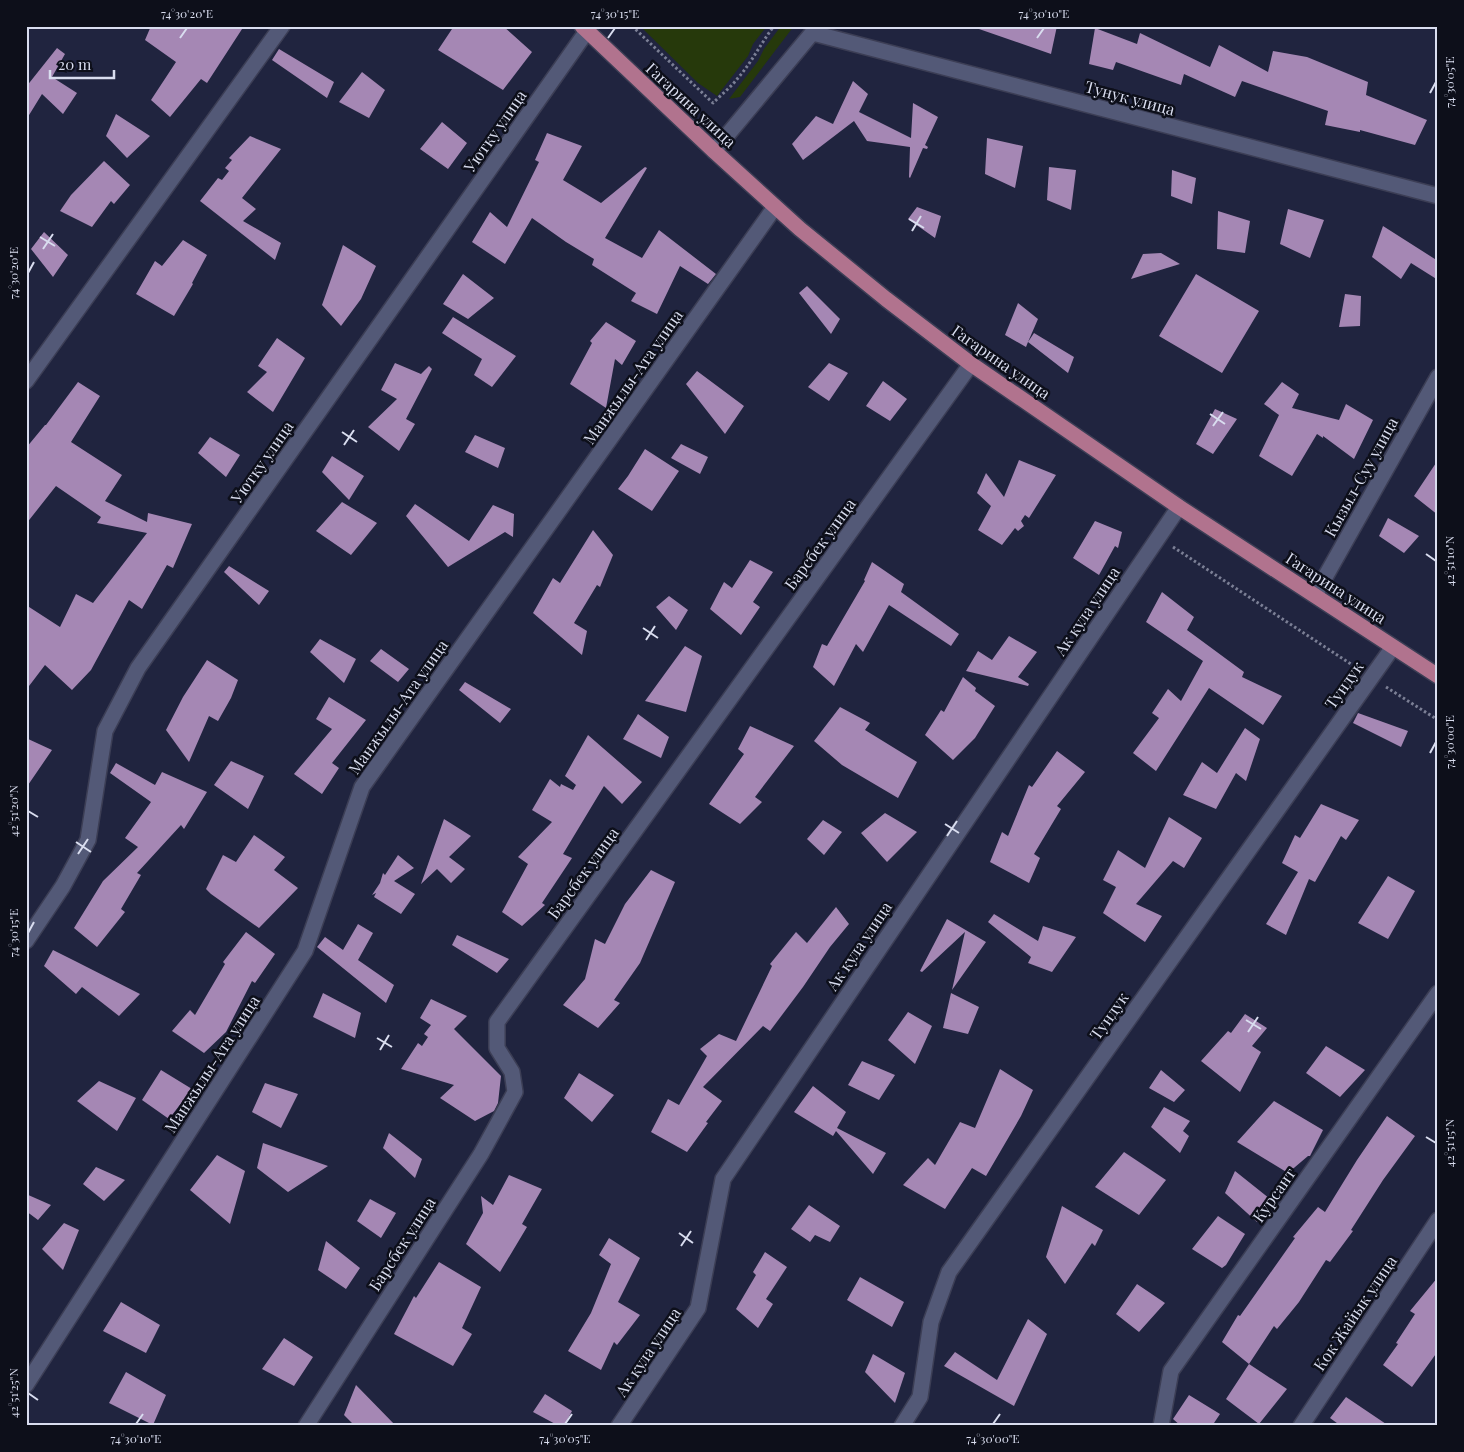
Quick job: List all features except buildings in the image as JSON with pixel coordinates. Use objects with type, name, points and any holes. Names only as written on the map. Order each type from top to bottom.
[{"type":"main road","name":"Гагарина улица","points":[[585,29],[775,207],[886,299],[971,364],[1179,507],[1438,676]]},
{"type":"street","points":[[26,381],[282,26]]},
{"type":"street","name":"Уютку улица","points":[[26,941],[63,886],[88,840],[106,731],[138,668],[585,29]]},
{"type":"street","points":[[714,151],[816,30]]},
{"type":"street","name":"Тунук улица","points":[[816,30],[1438,196]]},
{"type":"street","name":"Манжылы-Ата улица","points":[[26,1385],[305,952],[362,786],[775,207]]},
{"type":"street","name":"Барсбек улица","points":[[306,1426],[481,1154],[515,1092],[512,1072],[497,1048],[496,1022],[971,364]]},
{"type":"street","name":"Кызыл-Суу улица","points":[[1315,595],[1438,377]]},
{"type":"street","name":"Ак кула улица","points":[[619,1426],[698,1308],[723,1179],[1179,507]]},
{"type":"street","name":"Тундук","points":[[902,1426],[920,1398],[931,1322],[949,1272],[1393,647]]},
{"type":"street","name":"Курсант","points":[[1161,1426],[1171,1371],[1438,993]]},
{"type":"street","name":"Кок Жайык улица","points":[[1301,1426],[1438,1220]]},
{"type":"path","points":[[632,26],[713,104],[737,79],[754,57],[761,42],[774,26]]},
{"type":"path","points":[[1170,546],[1357,668]]},
{"type":"path","points":[[1385,686],[1438,720]]},
{"type":"green space","points":[[640,26],[703,26],[705,29],[707,26],[767,26],[753,44],[748,56],[717,96],[698,83]]},
{"type":"green space","points":[[781,26],[794,26],[740,97],[729,99],[758,61],[764,49]]}]
